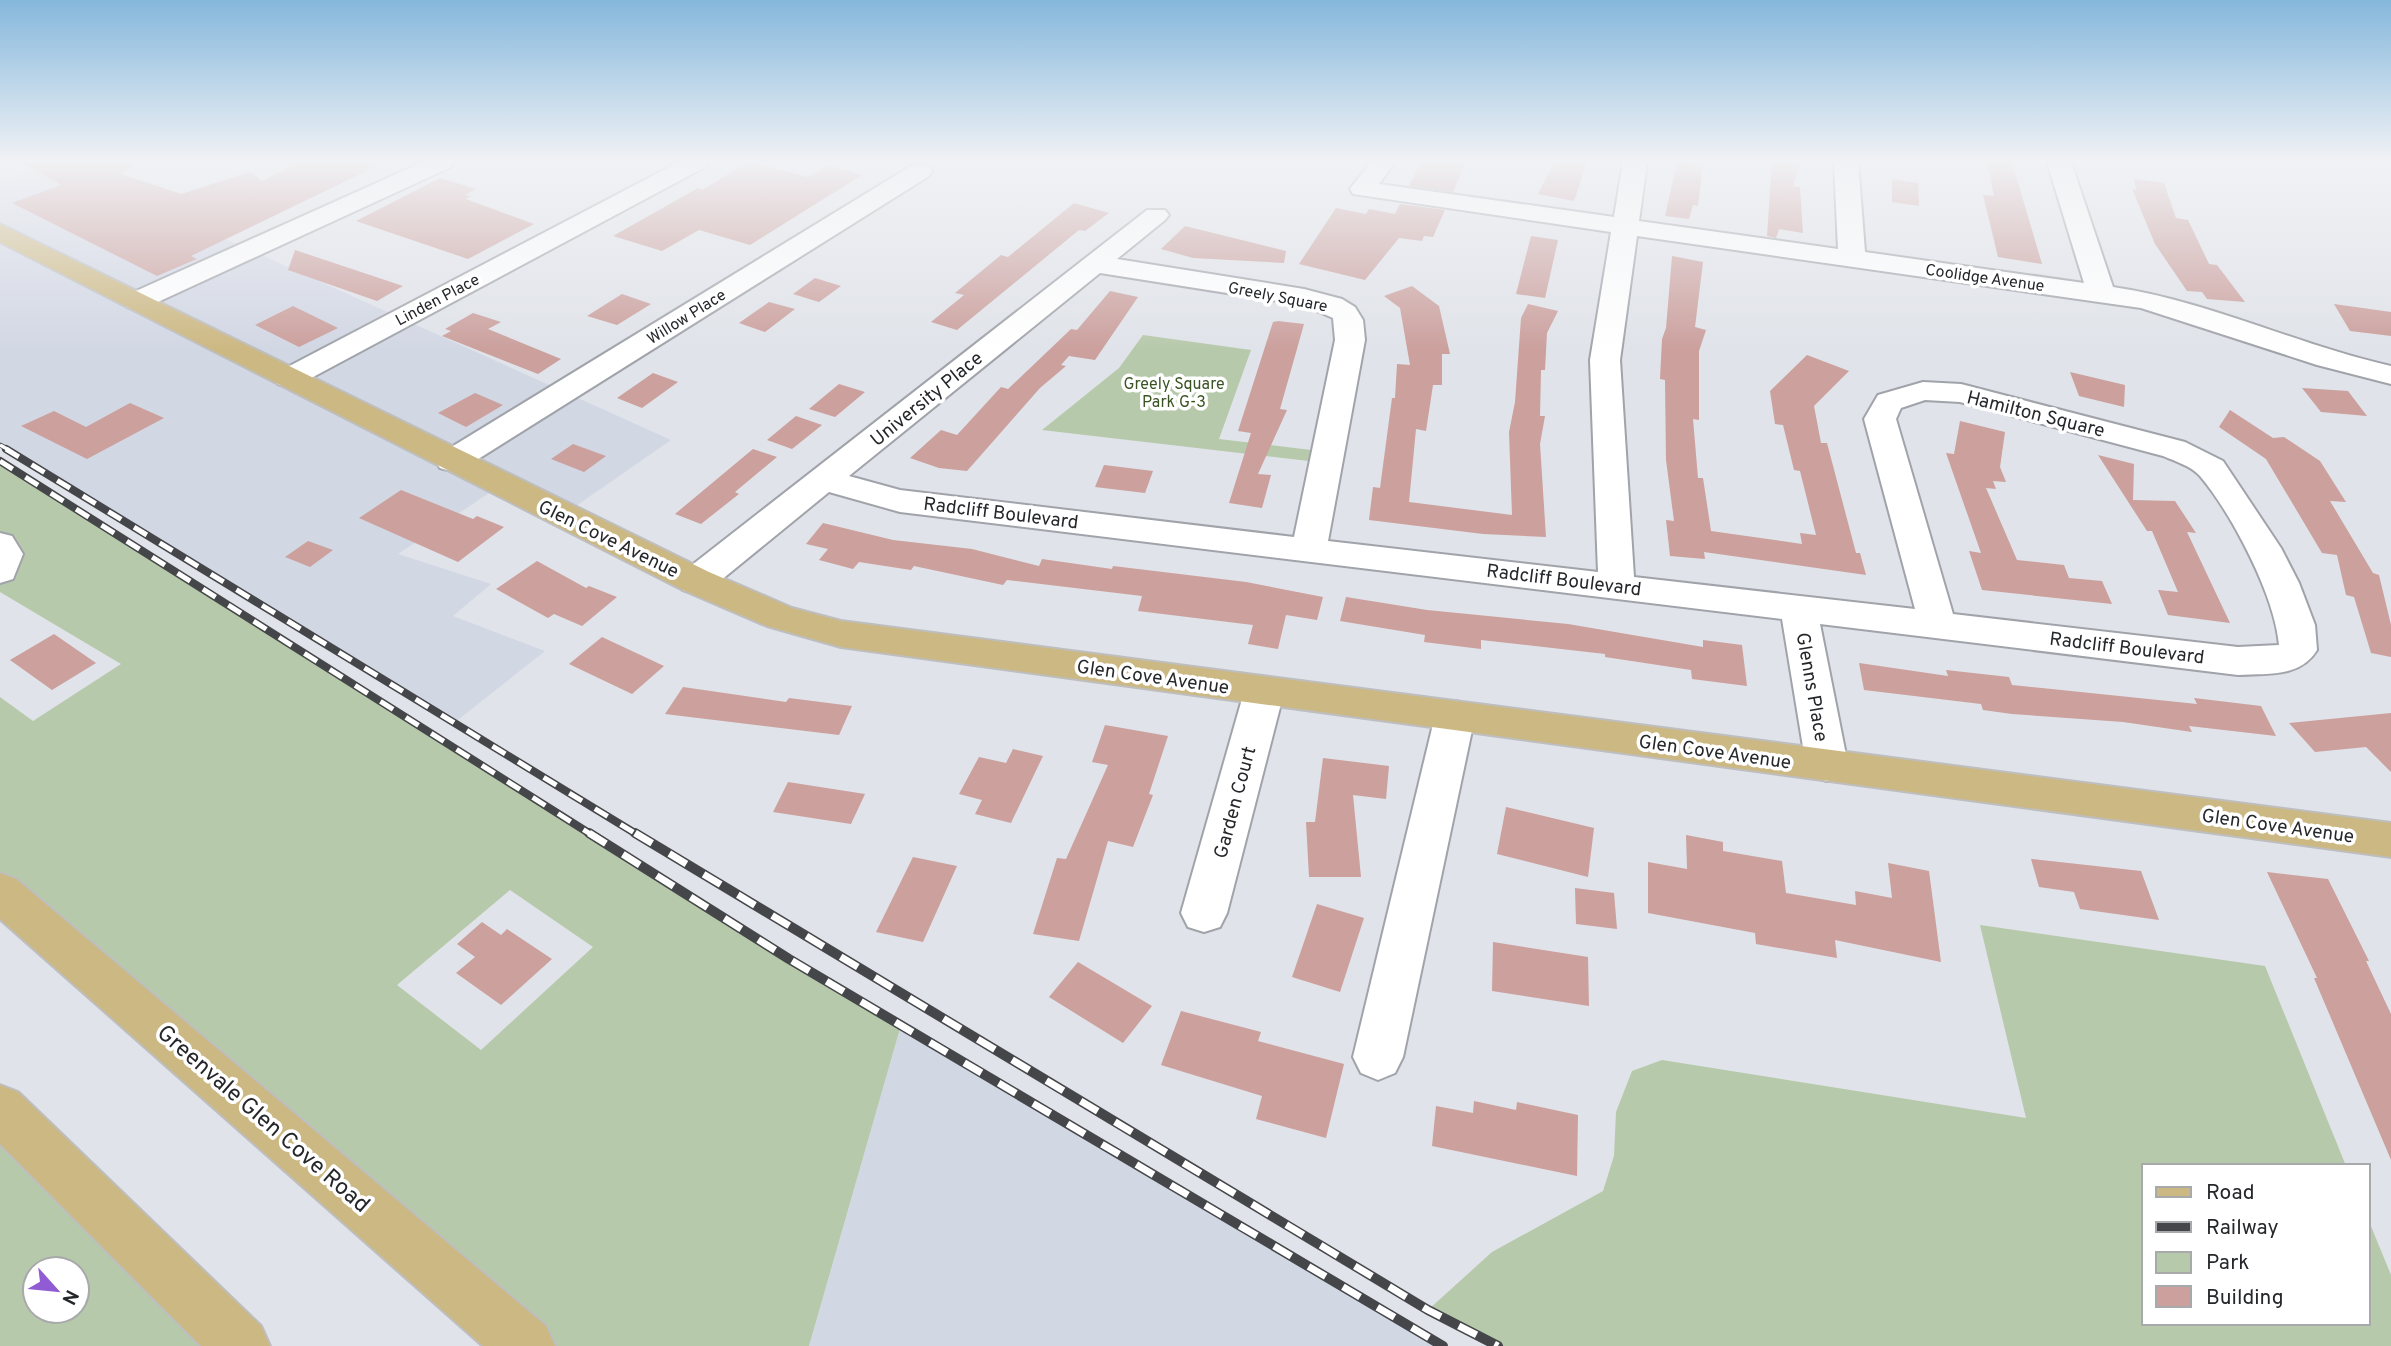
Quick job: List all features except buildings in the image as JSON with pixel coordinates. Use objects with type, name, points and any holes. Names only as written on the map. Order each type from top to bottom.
[{"type":"main road","name":"Glen Cove Avenue","points":[[0,232],[452,461],[696,581],[780,617],[841,634],[1827,765],[2387,846]]},
{"type":"main road","name":"Greenvale Glen Cove Road","points":[[0,892],[526,1346]]},
{"type":"main road","points":[[0,1109],[241,1346]]},
{"type":"street","points":[[137,301],[304,225]]},
{"type":"street","name":"Linden Place","points":[[289,378],[578,225]]},
{"type":"street","name":"Willow Place","points":[[452,461],[832,225]]},
{"type":"street","name":"University Place","points":[[696,581],[1144,225]]},
{"type":"street","name":"Coolidge Avenue","points":[[1615,225],[2101,294],[2189,311],[2320,358],[2391,375]]},
{"type":"street","points":[[1850,225],[1852,258]]},
{"type":"street","points":[[2079,225],[2101,294]]},
{"type":"street","points":[[1617,586],[1605,360],[1624,226]]},
{"type":"street","name":"Greely Square","points":[[1096,264],[1304,297],[1331,304],[1348,316],[1352,322],[1350,340],[1309,549]]},
{"type":"street","name":"Hamilton Square","points":[[1937,623],[1880,419],[1889,402],[1923,391],[1971,395],[2174,449],[2203,461],[2215,474],[2241,514],[2281,583],[2296,625],[2298,645]]},
{"type":"street","name":"Radcliff Boulevard","points":[[825,479],[860,492],[900,500],[2238,661],[2286,659],[2298,650],[2298,645]]},
{"type":"street","points":[[0,544],[5,554],[0,571]]},
{"type":"street","name":"Glenns Place","points":[[1799,608],[1827,765]]},
{"type":"street","name":"Garden Court","points":[[1204,913],[1264,692]]},
{"type":"street","points":[[1378,1057],[1455,716]]},
{"type":"shaded area","points":[[0,225],[194,225],[671,440],[563,515],[501,485],[398,554],[491,584],[453,616],[545,651],[454,723],[0,442]]},
{"type":"shaded area","points":[[901,1025],[1421,1335],[1443,1346],[809,1346]]},
{"type":"green space","name":"Greely Square Park G-3","points":[[1143,335],[1251,350],[1219,439],[1328,452],[1326,463],[1042,430],[1119,368]]},
{"type":"green space","points":[[0,461],[789,959],[901,1025],[809,1346],[526,1346],[0,892],[0,697],[33,721],[121,664],[0,592]],"holes":[[[510,890],[593,947],[481,1050],[397,985]]]},
{"type":"green space","points":[[1980,925],[2265,966],[2345,1164],[2142,1164],[2142,1325],[2370,1325],[2370,1224],[2391,1275],[2391,1346],[1498,1346],[1428,1310],[1492,1252],[1603,1191],[1614,1156],[1616,1112],[1632,1071],[1662,1060],[2026,1118]]},
{"type":"green space","points":[[0,1109],[241,1346],[0,1346]]},
{"type":"railway","points":[[0,445],[9,450]]},
{"type":"railway","points":[[6,449],[638,835]]},
{"type":"railway","points":[[0,461],[592,835]]},
{"type":"railway","points":[[589,833],[789,959],[1443,1346]]},
{"type":"railway","points":[[635,833],[1428,1310],[1498,1346]]}]
